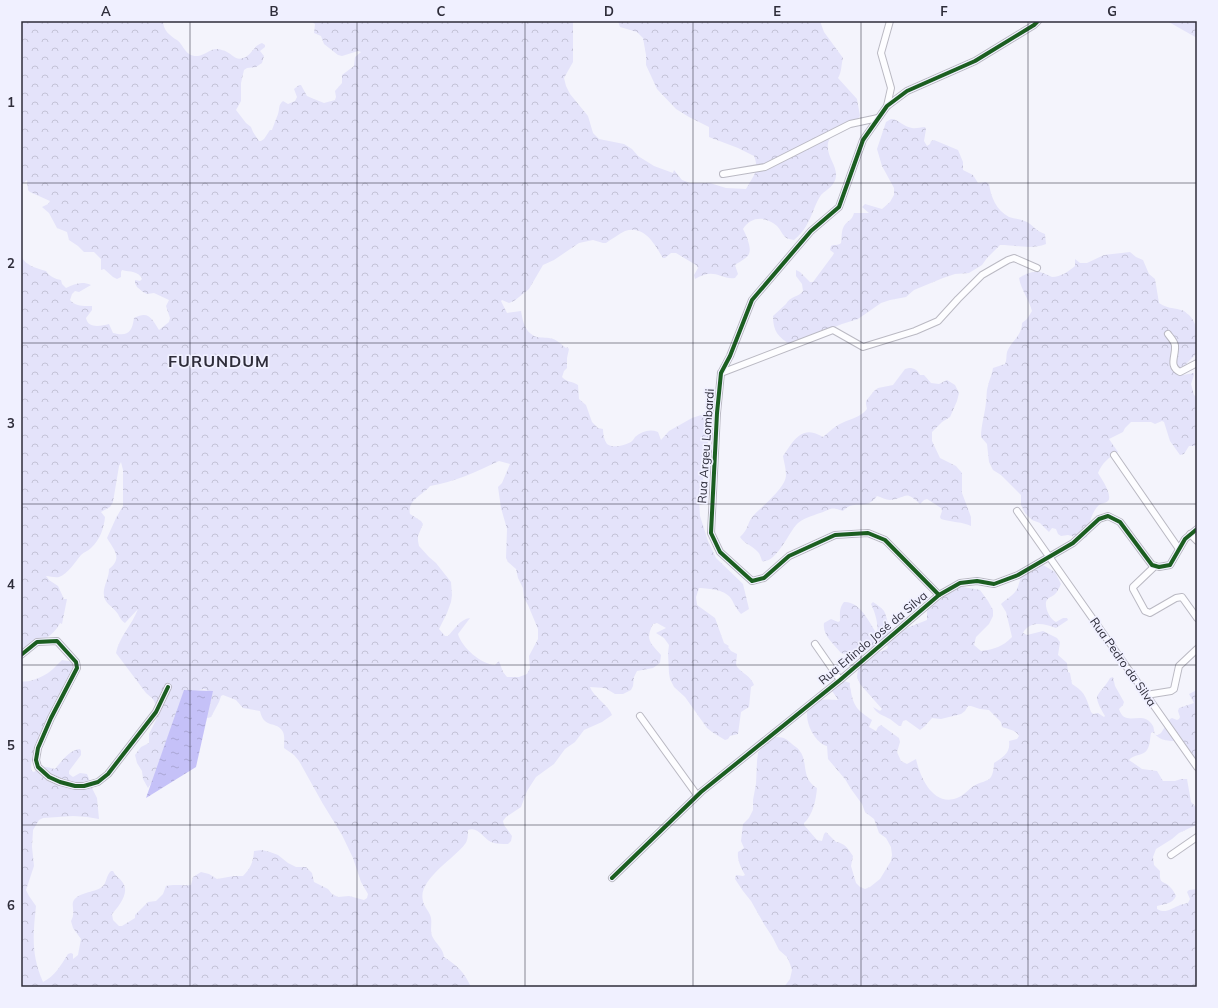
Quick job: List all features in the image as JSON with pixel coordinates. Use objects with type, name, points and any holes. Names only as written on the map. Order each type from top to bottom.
[{"type":"street","points":[[887,106],[891,88],[881,53],[890,21]]},
{"type":"street","name":"Rua Argeu Lombardi","points":[[939,596],[885,540],[868,533],[835,535],[789,556],[764,578],[752,580],[720,552],[711,533],[716,413],[722,373],[752,300],[811,231],[839,206],[863,140],[887,106],[907,91],[975,61],[1034,25],[1038,21]]},
{"type":"street","points":[[723,174],[765,168],[850,124],[878,118]]},
{"type":"street","points":[[722,373],[833,330],[863,347],[915,331],[938,321],[982,275],[1008,260],[1014,258],[1037,268]]},
{"type":"street","points":[[1168,334],[1175,345],[1173,364],[1175,369],[1180,372],[1197,363]]},
{"type":"street","points":[[1114,455],[1180,549]]},
{"type":"street","name":"Rua Pedro da Silva","points":[[1017,511],[1197,767]]},
{"type":"street","name":"Rua Erlindo José da Silva","points":[[612,878],[697,795],[840,680],[939,596],[960,582],[977,581],[994,584],[1018,575],[1073,543],[1098,519],[1108,516],[1120,522],[1152,565],[1155,566]]},
{"type":"street","points":[[1197,529],[1185,538],[1170,565],[1159,567],[1155,566],[1133,587],[1134,592],[1145,611],[1150,613],[1180,596],[1197,618]]},
{"type":"street","points":[[1190,534],[1197,541]]},
{"type":"street","points":[[21,655],[37,642],[57,640],[76,662],[77,668],[51,718],[38,748],[36,760],[38,767],[49,778],[75,786],[84,786],[98,782],[108,774],[156,712],[168,687]]},
{"type":"street","points":[[815,644],[840,680]]},
{"type":"street","points":[[1146,695],[1171,691],[1174,689],[1179,666],[1197,649]]},
{"type":"street","points":[[640,716],[697,795]]},
{"type":"street","points":[[1172,855],[1197,837]]},
{"type":"green space","points":[[21,21],[163,21],[167,32],[179,42],[187,53],[194,56],[218,49],[226,51],[236,58],[241,59],[246,57],[259,44],[262,43],[265,47],[260,51],[264,56],[262,63],[256,67],[247,68],[244,70],[241,83],[241,101],[236,110],[251,127],[259,141],[261,141],[270,130],[272,130],[281,102],[283,101],[288,104],[295,101],[297,97],[294,89],[299,85],[301,85],[307,96],[314,99],[324,103],[335,100],[335,91],[342,83],[342,75],[354,66],[355,57],[361,52],[358,51],[342,56],[338,55],[324,44],[321,36],[314,33],[315,24],[311,21],[573,21],[573,62],[564,78],[570,94],[588,116],[593,133],[599,139],[624,144],[632,149],[638,156],[654,166],[673,173],[674,170],[682,180],[690,183],[710,183],[726,188],[746,189],[756,170],[756,161],[754,156],[709,137],[709,127],[676,109],[657,89],[646,65],[643,38],[637,32],[620,27],[618,21],[820,21],[824,32],[843,58],[838,78],[857,99],[860,116],[855,122],[832,136],[830,139],[828,148],[836,172],[835,179],[832,185],[821,195],[806,226],[794,240],[785,237],[778,227],[768,220],[754,220],[743,229],[748,240],[750,250],[746,258],[735,265],[738,274],[735,278],[711,274],[695,279],[694,275],[698,268],[696,265],[676,253],[671,253],[663,258],[648,237],[643,233],[632,230],[625,231],[606,243],[593,240],[579,243],[554,260],[543,265],[529,289],[514,301],[509,303],[502,300],[501,301],[507,313],[521,311],[525,327],[530,333],[537,337],[549,338],[558,341],[569,349],[567,368],[562,377],[565,380],[578,385],[579,399],[586,405],[592,422],[598,428],[603,429],[603,435],[607,444],[619,446],[626,444],[631,442],[640,433],[646,431],[658,432],[661,440],[669,431],[692,418],[701,415],[708,417],[710,420],[711,425],[709,439],[704,455],[703,484],[699,499],[700,516],[708,541],[716,558],[743,584],[749,609],[741,614],[726,594],[717,590],[699,588],[696,597],[697,605],[715,618],[724,643],[729,646],[728,647],[731,651],[737,654],[737,667],[750,678],[754,685],[751,687],[749,707],[741,712],[738,734],[730,736],[725,740],[712,732],[707,728],[685,697],[674,687],[669,673],[669,645],[664,638],[656,633],[666,628],[657,623],[653,624],[649,637],[652,644],[661,655],[660,663],[653,668],[637,671],[631,690],[623,694],[615,694],[605,688],[590,687],[612,715],[602,722],[584,730],[575,742],[565,749],[554,764],[536,777],[527,791],[521,807],[506,817],[503,821],[504,825],[512,836],[511,841],[508,844],[493,843],[478,831],[472,829],[468,830],[466,843],[425,885],[423,901],[431,918],[432,936],[441,949],[444,957],[460,970],[466,977],[471,987],[21,987],[21,681],[29,681],[42,676],[62,660],[75,662],[80,666],[77,674],[62,694],[38,741],[31,763],[32,771],[34,772],[39,768],[44,767],[55,769],[72,751],[80,749],[81,755],[69,771],[69,774],[73,777],[80,773],[87,774],[89,779],[87,788],[92,788],[97,798],[99,819],[73,816],[43,818],[39,820],[33,830],[32,847],[34,866],[26,890],[36,906],[34,944],[36,963],[43,982],[54,973],[68,954],[73,954],[73,959],[78,955],[81,939],[73,928],[71,921],[73,917],[73,902],[78,896],[102,887],[111,871],[113,871],[122,881],[125,887],[122,900],[112,914],[113,920],[119,926],[122,926],[135,918],[135,915],[148,902],[156,901],[163,894],[166,886],[191,885],[193,877],[201,872],[209,874],[217,879],[243,876],[251,865],[254,851],[262,850],[270,852],[278,855],[296,867],[306,867],[312,873],[314,882],[328,889],[332,894],[338,897],[349,896],[364,900],[367,898],[368,894],[361,882],[353,858],[342,835],[299,761],[294,755],[284,748],[283,732],[277,726],[264,721],[260,711],[243,708],[236,700],[223,695],[221,696],[211,717],[204,717],[209,694],[207,690],[204,689],[194,691],[148,788],[143,779],[142,771],[137,763],[135,755],[141,747],[149,743],[149,734],[157,718],[157,708],[153,699],[146,693],[116,653],[120,642],[138,609],[125,623],[104,598],[109,569],[116,561],[116,554],[107,538],[123,506],[123,470],[121,462],[113,502],[110,507],[101,512],[105,517],[103,530],[97,541],[90,549],[81,555],[68,571],[59,577],[46,576],[58,586],[64,599],[67,599],[62,624],[60,623],[48,637],[21,652],[21,256],[28,264],[46,271],[52,277],[61,280],[62,284],[66,288],[81,283],[91,285],[79,292],[75,291],[70,300],[77,305],[92,306],[92,310],[86,318],[89,324],[99,326],[109,324],[113,333],[126,334],[132,327],[134,318],[139,316],[147,315],[150,317],[159,330],[169,322],[170,318],[166,306],[169,300],[154,293],[147,294],[137,287],[135,280],[140,281],[142,279],[139,274],[122,270],[121,277],[117,279],[104,269],[101,270],[101,259],[94,252],[84,252],[69,240],[67,232],[57,228],[49,213],[42,207],[50,201],[30,192],[28,190],[27,180],[21,186]],"holes":[[[499,461],[510,464],[502,483],[498,487],[501,508],[507,529],[506,558],[508,562],[516,569],[518,578],[523,588],[524,598],[538,629],[538,639],[529,656],[530,668],[527,674],[519,677],[507,677],[503,672],[499,661],[495,665],[484,662],[468,650],[458,634],[470,618],[463,620],[448,636],[445,636],[439,629],[451,602],[451,582],[436,563],[419,546],[418,536],[423,524],[410,514],[413,501],[430,486],[473,473]]]},
{"type":"green space","points":[[1167,21],[1197,21],[1197,38]]},
{"type":"green space","points":[[891,119],[909,127],[925,127],[924,141],[927,146],[934,140],[958,150],[963,162],[963,170],[973,175],[978,183],[986,182],[989,184],[991,194],[997,207],[1009,217],[1023,220],[1045,234],[1046,244],[1035,247],[1000,245],[982,265],[969,273],[955,274],[943,278],[914,290],[906,297],[881,303],[858,319],[791,345],[775,330],[773,316],[790,299],[803,291],[802,284],[796,276],[796,270],[810,282],[813,282],[834,253],[830,250],[831,246],[841,243],[843,228],[852,218],[854,213],[869,213],[862,207],[865,204],[882,209],[890,202],[894,195],[894,188],[882,166],[877,149],[886,122]]},
{"type":"green space","points":[[1130,252],[1143,260],[1149,274],[1155,279],[1159,303],[1167,307],[1183,310],[1189,315],[1196,327],[1197,351],[1196,354],[1183,367],[1183,375],[1194,373],[1191,384],[1194,395],[1197,397],[1197,444],[1195,446],[1189,446],[1184,454],[1180,455],[1170,441],[1164,422],[1162,421],[1155,424],[1151,422],[1131,422],[1123,432],[1109,439],[1118,452],[1106,461],[1098,473],[1106,487],[1109,498],[1107,502],[1096,508],[1089,525],[1087,537],[1082,539],[1068,535],[1061,536],[1058,534],[1056,529],[1052,528],[1049,532],[1040,523],[1032,520],[1025,513],[1021,505],[1021,495],[1001,475],[993,470],[989,462],[987,444],[981,437],[987,388],[993,368],[1005,364],[1009,348],[1022,328],[1022,323],[1027,319],[1032,311],[1021,287],[1019,278],[1028,273],[1034,272],[1040,272],[1052,277],[1059,276],[1075,266],[1075,259],[1080,263],[1087,263],[1104,255]]},
{"type":"green space","points":[[913,368],[920,375],[924,375],[931,383],[939,384],[947,380],[955,385],[959,393],[950,417],[942,422],[932,432],[932,441],[940,458],[956,466],[962,473],[962,493],[971,517],[971,526],[941,519],[941,508],[927,499],[920,504],[915,499],[908,496],[887,500],[877,496],[869,503],[852,505],[843,511],[831,509],[802,520],[797,524],[777,553],[767,561],[762,561],[758,552],[740,537],[753,516],[782,486],[786,475],[783,456],[792,443],[799,435],[809,432],[823,437],[839,424],[862,414],[867,409],[866,401],[874,391],[878,388],[893,385],[905,369]]},
{"type":"green space","points":[[1043,565],[1055,572],[1061,584],[1056,593],[1046,602],[1048,614],[1056,622],[1063,618],[1067,618],[1068,620],[1056,628],[1043,624],[1030,626],[1023,633],[1027,635],[1043,631],[1057,638],[1060,642],[1058,655],[1067,663],[1072,684],[1084,695],[1093,714],[1098,713],[1104,717],[1105,716],[1097,697],[1110,678],[1113,677],[1115,686],[1124,702],[1119,709],[1122,715],[1125,718],[1139,718],[1149,721],[1153,726],[1155,734],[1153,732],[1151,733],[1148,748],[1145,752],[1129,760],[1142,769],[1157,771],[1163,781],[1187,779],[1191,802],[1197,808],[1196,825],[1179,833],[1156,849],[1153,857],[1154,865],[1160,871],[1161,881],[1168,885],[1176,896],[1170,902],[1157,906],[1157,909],[1165,911],[1188,903],[1190,899],[1187,892],[1189,890],[1197,889],[1197,987],[784,987],[790,979],[792,970],[787,957],[779,950],[751,901],[735,879],[736,875],[745,875],[739,861],[738,852],[744,848],[741,841],[743,824],[749,818],[753,810],[758,753],[769,737],[784,738],[798,748],[802,754],[808,779],[817,788],[814,807],[804,825],[817,840],[822,841],[826,832],[836,842],[846,847],[853,856],[851,866],[856,883],[865,889],[880,879],[891,861],[891,847],[886,838],[879,833],[874,819],[865,812],[862,804],[845,779],[828,759],[827,746],[815,737],[809,726],[807,718],[807,712],[820,700],[838,700],[832,691],[838,679],[850,683],[852,697],[856,706],[872,720],[869,727],[876,731],[881,725],[899,738],[900,742],[897,752],[901,761],[907,764],[916,759],[924,782],[929,789],[941,798],[949,800],[957,798],[977,784],[988,780],[992,775],[994,763],[1003,757],[1009,749],[1009,741],[1017,739],[1019,736],[1014,731],[1002,727],[1001,722],[989,710],[971,706],[968,706],[961,714],[941,719],[932,718],[920,730],[906,720],[903,721],[901,726],[899,726],[875,710],[873,707],[880,711],[882,709],[860,684],[857,677],[858,668],[872,655],[887,649],[887,645],[884,644],[860,652],[845,654],[841,653],[827,635],[824,623],[831,619],[838,622],[840,621],[842,604],[844,602],[850,603],[855,605],[864,613],[877,634],[876,619],[871,604],[873,602],[884,611],[891,629],[897,632],[927,620],[927,606],[954,588],[963,587],[980,590],[993,610],[993,616],[989,624],[976,637],[974,645],[981,651],[994,648],[1005,643],[1012,637],[1006,612],[1001,604],[1015,592],[1021,577],[1025,572],[1034,567]]},
{"type":"green space","points":[[1197,690],[1197,762],[1183,745],[1177,745],[1174,741],[1159,738],[1156,735],[1161,733],[1170,719],[1179,719],[1179,708],[1194,703],[1189,694]]},
{"type":"water","points":[[184,690],[213,691],[196,767],[146,798]]},
{"type":"cycle path","points":[[939,595],[885,540],[868,533],[835,535],[789,556],[764,578],[752,581],[720,552],[711,533],[717,413],[721,373],[730,356],[752,300],[811,231],[839,207],[863,140],[887,106],[907,91],[975,61],[1034,25],[1038,21]]},
{"type":"cycle path","points":[[612,878],[701,792],[840,680],[939,595],[960,583],[977,581],[994,584],[1018,575],[1073,543],[1099,519],[1108,516],[1120,522],[1152,565],[1159,567],[1170,565],[1185,539],[1197,529]]},
{"type":"cycle path","points":[[21,655],[37,642],[57,641],[76,662],[77,668],[51,718],[38,748],[36,760],[38,767],[49,777],[75,786],[84,786],[98,782],[108,774],[156,712],[168,687]]},
{"type":"district","name":"FURUNDUM","points":[[219,361]]}]
